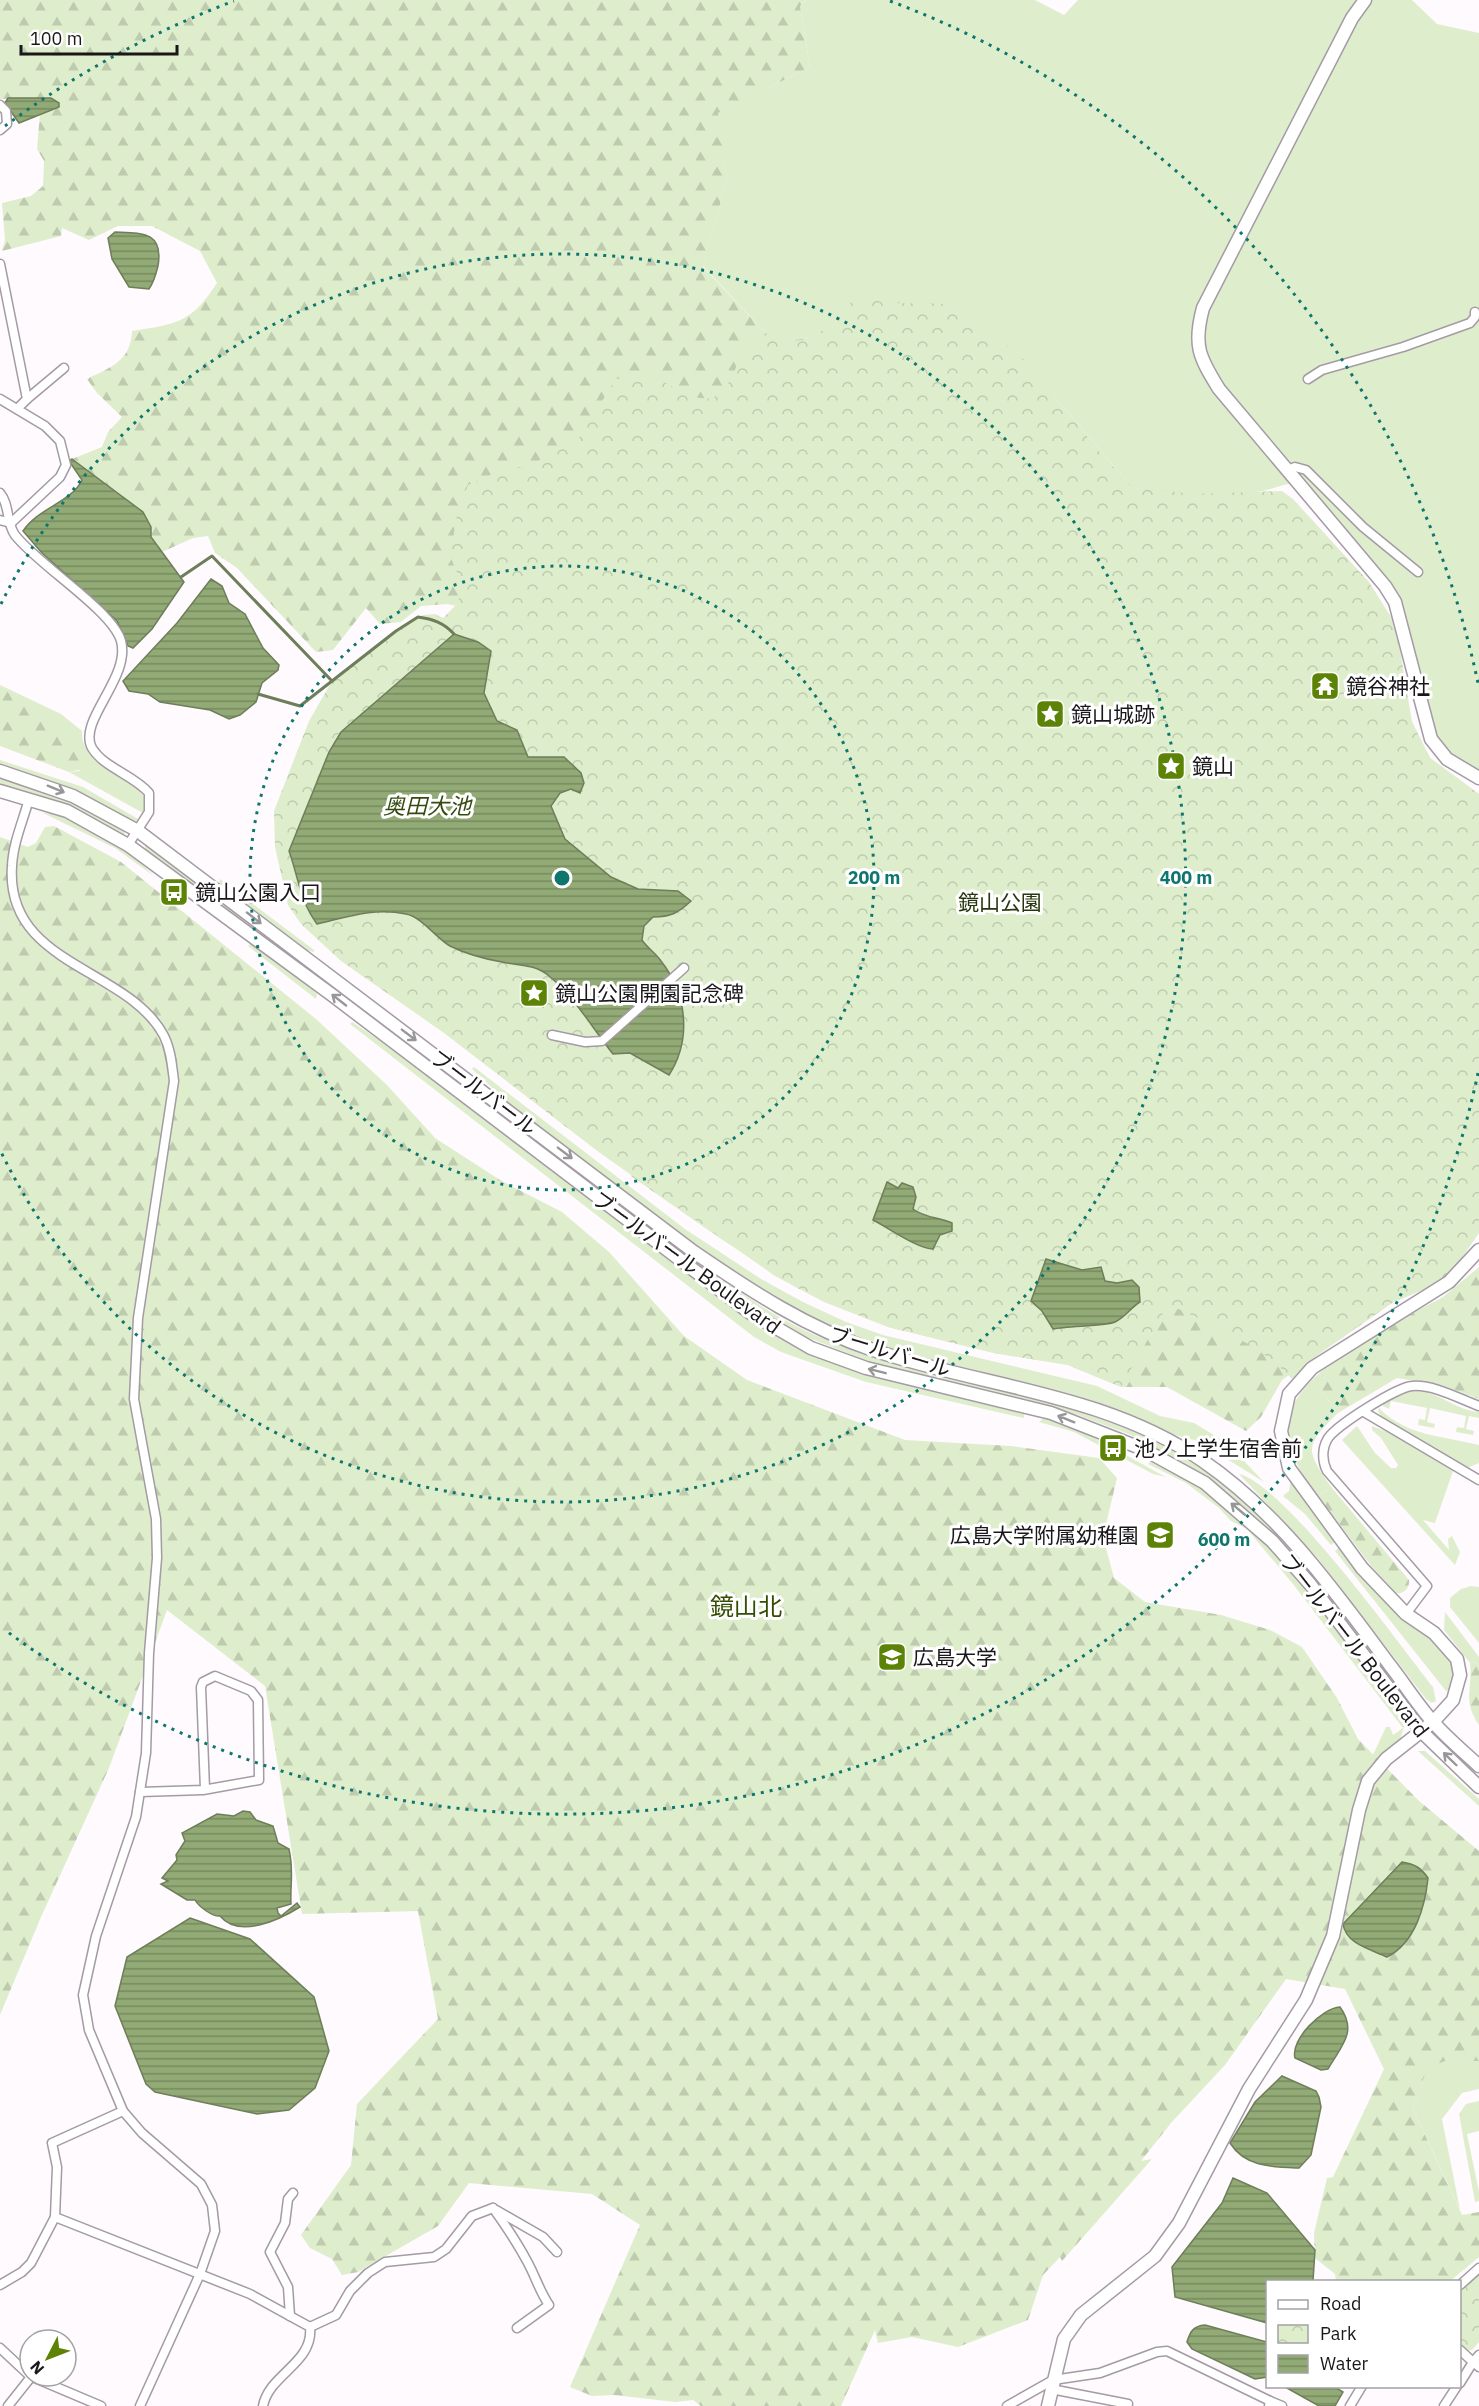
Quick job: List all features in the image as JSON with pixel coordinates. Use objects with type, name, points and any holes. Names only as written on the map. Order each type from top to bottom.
[{"type":"street","points":[[1365,0],[1352,18],[1203,308],[1196,332],[1202,362],[1219,389],[1385,585],[1395,602],[1431,739],[1447,759],[1479,778]]},
{"type":"street","points":[[0,105],[6,111],[7,124],[0,130]]},
{"type":"street","points":[[0,264],[27,399]]},
{"type":"street","points":[[1308,379],[1322,370],[1403,347],[1470,323],[1475,317],[1475,312]]},
{"type":"street","points":[[17,409],[64,368]]},
{"type":"street","points":[[0,399],[45,426],[60,441],[66,465],[60,477],[11,523]]},
{"type":"street","points":[[1288,470],[1295,467],[1306,470],[1363,526],[1418,572]]},
{"type":"street","points":[[0,493],[7,503],[14,534],[109,621],[119,635],[123,657],[120,670],[91,728],[89,741],[98,755],[149,793],[149,812],[128,845]]},
{"type":"street","points":[[0,520],[11,523]]},
{"type":"street","name":"ブールバール","points":[[0,771],[73,796],[138,831],[694,1252],[758,1296],[816,1328],[873,1350],[1085,1404],[1127,1421],[1202,1460],[1251,1498],[1292,1540],[1323,1576],[1433,1722],[1479,1766]]},
{"type":"street","name":"ブールバール Boulevard","points":[[0,791],[67,811],[128,845],[332,995],[749,1312],[811,1348],[866,1368],[1051,1413],[1143,1449],[1205,1483],[1264,1533],[1302,1575],[1422,1732],[1479,1787]]},
{"type":"street","points":[[29,799],[12,866],[15,895],[27,922],[50,949],[132,1002],[151,1017],[163,1034],[171,1058],[172,1091],[138,1318],[134,1400],[156,1519],[157,1558],[149,1653],[146,1754],[136,1817],[96,1936],[83,1995],[88,2030],[123,2111],[142,2133],[193,2176],[207,2194],[215,2218],[215,2231],[200,2274],[140,2406]]},
{"type":"street","points":[[552,1035],[585,1042],[602,1041],[684,968]]},
{"type":"street","points":[[1048,2406],[1064,2339],[1082,2315],[1155,2256],[1179,2223],[1249,2089],[1306,2000],[1333,1936],[1359,1810],[1368,1780],[1386,1759],[1422,1732],[1453,1700],[1460,1675],[1457,1659],[1434,1633],[1406,1614],[1362,1568],[1289,1468],[1282,1443],[1283,1414],[1289,1394],[1312,1368],[1449,1282],[1479,1251]]},
{"type":"street","points":[[1406,1614],[1427,1586],[1327,1471],[1323,1464],[1326,1441],[1331,1432],[1379,1400],[1413,1386],[1479,1406]]},
{"type":"street","points":[[1364,1412],[1479,1480]]},
{"type":"street","points":[[140,1792],[205,1789],[259,1780],[258,1701],[251,1691],[215,1676],[203,1682],[201,1687],[205,1789]]},
{"type":"street","points":[[0,2285],[22,2272],[31,2263],[56,2217],[57,2167],[52,2143],[123,2111]]},
{"type":"street","points":[[290,2316],[288,2287],[270,2252],[285,2223],[288,2199],[293,2193]]},
{"type":"street","points":[[310,2327],[336,2315],[351,2291],[368,2273],[385,2262],[434,2257],[446,2249],[472,2216],[493,2208]]},
{"type":"street","points":[[493,2208],[543,2237],[556,2252]]},
{"type":"street","points":[[493,2208],[513,2235],[530,2266],[538,2290],[549,2305],[517,2328]]},
{"type":"street","points":[[56,2217],[250,2294],[310,2327]]},
{"type":"street","points":[[1461,2284],[1479,2268]]},
{"type":"street","points":[[263,2406],[275,2384],[305,2351],[311,2339],[310,2327]]},
{"type":"street","points":[[0,2348],[18,2364]]},
{"type":"street","points":[[1007,2406],[1052,2384],[1100,2373],[1157,2352],[1167,2351],[1270,2404],[1282,2406]]},
{"type":"street","points":[[1461,2351],[1477,2361],[1461,2381]]},
{"type":"street","points":[[1052,2384],[1128,2404]]},
{"type":"street","points":[[8,2406],[22,2388]]},
{"type":"street","points":[[59,2388],[101,2406]]},
{"type":"street","points":[[1350,2406],[1361,2388]]},
{"type":"street","points":[[1444,2406],[1456,2388]]},
{"type":"green space","name":"鏡山公園","points":[[0,0],[806,0],[800,6],[810,67],[718,113],[727,179],[703,267],[767,334],[781,341],[814,338],[856,297],[938,304],[1053,395],[1132,487],[1193,494],[1257,491],[1391,647],[1412,722],[1430,758],[1479,794],[1479,1233],[1392,1303],[1282,1380],[1261,1417],[1246,1431],[1167,1387],[1121,1387],[1068,1365],[994,1353],[888,1327],[797,1288],[718,1237],[631,1176],[500,615],[447,604],[421,606],[401,622],[380,624],[366,608],[333,650],[316,652],[237,568],[215,553],[208,536],[193,538],[162,552],[151,537],[151,527],[122,495],[72,459],[102,447],[108,432],[122,417],[97,393],[87,379],[112,366],[124,356],[131,341],[132,331],[172,323],[191,314],[217,283],[200,251],[152,226],[118,226],[89,240],[62,228],[61,236],[2,251],[5,240],[2,203],[31,196],[43,186],[44,161],[37,149],[40,113],[59,107],[59,102],[52,98],[0,99]]},
{"type":"green space","points":[[806,0],[1035,0],[1064,15],[1078,0],[1412,0],[1437,24],[1479,33],[1479,778],[1431,739],[1395,602],[1299,483],[1263,491],[1214,494],[1164,492],[1132,487],[1053,395],[831,323],[814,338],[781,341],[767,334],[703,266],[727,179],[717,113],[810,67],[800,6]]},
{"type":"green space","name":"鏡山公園","points":[[856,297],[889,303],[950,304],[1019,354],[1107,461],[1132,487],[1193,494],[1282,491],[1293,499],[1369,582],[1391,617],[1400,650],[1412,722],[1430,758],[1479,794],[1479,1233],[1452,1272],[1430,1287],[1392,1303],[1324,1349],[1292,1379],[1279,1366],[1250,1345],[1168,1304],[1121,1387],[1068,1365],[994,1353],[888,1327],[824,1302],[775,1276],[600,1153],[444,1033],[341,961],[301,924],[288,905],[275,847],[274,811],[309,721],[332,681],[396,631],[423,615],[435,614],[443,618],[455,606],[464,589],[450,556],[458,509],[468,485],[499,471],[526,467],[577,441],[616,379],[655,377],[691,397],[712,399],[730,380],[738,355],[767,334],[795,341],[807,339],[827,327]]},
{"type":"green space","points":[[0,685],[61,714],[82,731],[89,753],[141,793],[147,804],[143,813],[69,772],[80,771],[43,716],[19,702]]},
{"type":"green space","points":[[0,685],[62,731],[73,742],[88,768],[69,772],[0,746]]},
{"type":"green space","points":[[0,760],[83,787],[140,820],[133,822],[80,792],[0,766]]},
{"type":"green space","points":[[0,779],[64,798],[123,829],[125,834],[120,835],[77,811],[47,798],[0,784]]},
{"type":"green space","points":[[43,813],[72,819],[103,835],[154,876],[115,848]]},
{"type":"green space","name":"広島大学","points":[[54,826],[121,862],[316,1019],[387,1085],[435,1138],[500,1180],[562,1212],[609,1252],[684,1336],[747,1380],[905,1440],[1011,1446],[1099,1458],[1117,1478],[1103,1537],[1114,1578],[1145,1602],[1221,1615],[1270,1630],[1302,1647],[1337,1698],[1358,1739],[1418,1800],[1479,1851],[1479,2061],[1445,2061],[1427,2068],[1413,2109],[1462,2215],[1479,2212],[1479,2257],[1451,2280],[1336,2280],[1335,2274],[1315,2258],[1314,2233],[1327,2178],[1333,2177],[1384,2069],[1345,1989],[1286,1979],[1225,2065],[1171,2123],[1141,2161],[1152,2159],[1062,2261],[1060,2257],[1043,2275],[1028,2320],[958,2347],[912,2337],[878,2343],[875,2330],[841,2406],[701,2406],[693,2400],[675,2402],[614,2395],[592,2396],[570,2387],[640,2225],[592,2194],[469,2183],[438,2226],[358,2272],[342,2275],[332,2259],[310,2248],[301,2235],[351,2165],[357,2104],[438,2019],[418,1911],[302,1914],[265,1686],[167,1610],[109,1768],[41,1917],[0,2015],[0,837],[28,847],[36,843],[45,827]]},
{"type":"green space","points":[[145,845],[228,905],[260,936],[145,850]]},
{"type":"green space","points":[[220,879],[314,952],[306,950],[219,884]]},
{"type":"green space","points":[[251,943],[312,989],[317,994],[316,999],[248,946]]},
{"type":"green space","points":[[352,1022],[379,1040],[738,1313],[792,1345],[852,1369],[1024,1414],[1024,1418],[866,1382],[781,1352],[754,1337],[350,1024]]},
{"type":"green space","points":[[405,1039],[717,1275],[777,1316],[829,1341],[893,1363],[1058,1403],[1113,1421],[1163,1445],[1208,1474],[1249,1506],[1287,1544],[1322,1584],[1387,1676],[1303,1566],[1235,1500],[1186,1465],[1131,1435],[1078,1415],[886,1368],[791,1331],[761,1314],[431,1066]]},
{"type":"green space","points":[[474,1067],[685,1229],[761,1279],[803,1302],[846,1322],[883,1335],[1097,1386],[1160,1416],[1194,1423],[1227,1443],[1264,1482],[1198,1441],[1159,1431],[1101,1404],[860,1340],[820,1324],[742,1279],[515,1109],[472,1069]]},
{"type":"green space","points":[[1479,1267],[1479,1399],[1444,1386],[1397,1378],[1338,1413],[1321,1391],[1328,1366],[1407,1316],[1443,1297]]},
{"type":"green space","points":[[1328,1366],[1321,1391],[1338,1413],[1319,1434],[1312,1449],[1317,1465],[1332,1488],[1318,1496],[1295,1460],[1289,1443],[1288,1428],[1291,1412],[1298,1397],[1310,1382]]},
{"type":"green space","points":[[1412,1390],[1430,1393],[1462,1408],[1479,1412],[1479,1418],[1469,1416],[1466,1429],[1474,1431],[1473,1435],[1456,1432],[1457,1427],[1464,1428],[1466,1416],[1430,1408],[1427,1422],[1435,1424],[1434,1428],[1418,1425],[1419,1419],[1425,1420],[1427,1408],[1391,1401],[1389,1409],[1383,1406],[1383,1403]]},
{"type":"green space","points":[[1379,1408],[1413,1430],[1479,1445],[1479,1463],[1467,1468],[1382,1419]]},
{"type":"green space","points":[[1044,1418],[1091,1436],[1166,1477],[1153,1474],[1074,1432],[1039,1422]]},
{"type":"green space","points":[[1357,1426],[1375,1453],[1391,1468],[1396,1468],[1398,1465],[1381,1438],[1372,1430],[1372,1426],[1395,1435],[1453,1471],[1435,1523],[1423,1520],[1449,1550],[1448,1539],[1452,1536],[1460,1552],[1455,1565],[1342,1440]]},
{"type":"green space","points":[[1150,1462],[1190,1482],[1226,1507],[1260,1537],[1320,1604],[1400,1713],[1405,1723],[1399,1744],[1364,1774],[1386,1727],[1390,1727],[1393,1735],[1403,1728],[1293,1584],[1247,1529],[1231,1521],[1219,1508],[1186,1483],[1148,1464]]},
{"type":"green space","points":[[1239,1474],[1259,1485],[1284,1506],[1312,1535],[1433,1687],[1436,1701],[1432,1703],[1426,1699],[1317,1557]]},
{"type":"green space","points":[[1291,1478],[1337,1540],[1331,1545],[1305,1514],[1283,1496],[1289,1491]]},
{"type":"green space","points":[[1332,1488],[1409,1580],[1409,1585],[1404,1592],[1396,1593],[1372,1567],[1318,1496]]},
{"type":"green space","points":[[1340,1547],[1377,1593],[1433,1637],[1450,1656],[1455,1672],[1453,1689],[1446,1691],[1335,1551]]},
{"type":"green space","points":[[1471,1586],[1479,1587],[1479,1643],[1450,1607],[1450,1598],[1461,1589]]},
{"type":"green space","points":[[1445,1612],[1479,1657],[1479,1666],[1475,1662],[1470,1663],[1444,1630]]},
{"type":"green space","points":[[1475,1662],[1479,1666],[1479,1725],[1469,1702],[1470,1663]]},
{"type":"green space","points":[[1418,1751],[1425,1751],[1479,1799],[1479,1806]]},
{"type":"green space","points":[[1445,2061],[1479,2061],[1479,2089],[1462,2093],[1442,2119],[1460,2210],[1413,2109],[1427,2067]]},
{"type":"green space","points":[[1479,2101],[1479,2131],[1467,2134],[1479,2192],[1479,2201],[1475,2202],[1459,2114],[1466,2104]]},
{"type":"green space","points":[[1479,2274],[1479,2342],[1472,2350],[1464,2351],[1461,2348],[1461,2287]]},
{"type":"water","points":[[8,98],[51,98],[59,103],[59,107],[19,123],[5,103]]},
{"type":"water","points":[[115,232],[142,234],[154,240],[159,255],[158,266],[149,289],[129,287],[112,259],[108,238]]},
{"type":"water","points":[[72,459],[143,512],[151,527],[151,537],[184,582],[152,629],[133,648],[128,646],[117,621],[41,552],[23,531],[37,516],[63,500],[77,488],[82,480],[69,461]]},
{"type":"water","points":[[211,579],[222,586],[229,603],[245,614],[263,648],[279,665],[278,670],[262,683],[256,702],[240,715],[229,719],[210,710],[160,702],[148,694],[129,691],[123,681],[177,623]]},
{"type":"water","name":"奥田大池","points":[[454,634],[478,642],[491,651],[484,693],[497,721],[517,730],[528,757],[564,757],[581,773],[584,783],[580,793],[571,789],[560,793],[551,806],[565,839],[611,877],[638,889],[678,891],[691,901],[674,913],[653,917],[644,926],[642,940],[670,974],[681,1002],[683,1032],[681,1047],[669,1075],[630,1053],[613,1054],[567,993],[538,969],[482,958],[456,949],[418,919],[406,914],[372,912],[317,924],[306,906],[289,851],[329,752],[341,732]]},
{"type":"water","points":[[887,1182],[898,1188],[902,1183],[913,1187],[916,1197],[913,1209],[952,1223],[952,1231],[940,1235],[933,1249],[912,1242],[873,1220]]},
{"type":"water","points":[[1046,1259],[1082,1270],[1101,1267],[1105,1281],[1117,1283],[1132,1280],[1139,1287],[1140,1302],[1115,1322],[1053,1329],[1042,1311],[1031,1301]]},
{"type":"water","points":[[243,1811],[250,1812],[256,1820],[273,1826],[278,1843],[289,1849],[292,1871],[291,1904],[277,1908],[278,1913],[281,1916],[297,1903],[300,1907],[270,1922],[248,1927],[228,1923],[220,1916],[206,1911],[195,1900],[187,1900],[161,1884],[168,1881],[162,1878],[177,1860],[176,1855],[185,1841],[182,1833],[217,1814],[234,1816]]},
{"type":"water","points":[[1402,1862],[1414,1865],[1423,1872],[1428,1878],[1427,1889],[1417,1923],[1405,1943],[1387,1957],[1354,1941],[1345,1931],[1343,1924]]},
{"type":"water","points":[[190,1918],[250,1939],[314,1997],[329,2051],[315,2088],[289,2110],[257,2114],[155,2092],[146,2084],[115,2006],[127,1957]]},
{"type":"water","points":[[1340,2007],[1348,2024],[1348,2032],[1328,2069],[1321,2070],[1295,2058],[1297,2043],[1309,2026],[1325,2013]]},
{"type":"water","points":[[1282,2076],[1316,2091],[1321,2107],[1311,2155],[1299,2168],[1269,2166],[1251,2161],[1236,2151],[1230,2143],[1255,2102]]},
{"type":"water","points":[[1233,2178],[1267,2193],[1315,2250],[1313,2280],[1266,2280],[1266,2323],[1175,2297],[1172,2267],[1222,2203]]},
{"type":"water","points":[[1205,2325],[1266,2342],[1266,2377],[1255,2379],[1192,2349],[1187,2342],[1191,2332]]},
{"type":"water","points":[[1287,2388],[1337,2388],[1343,2392],[1335,2406],[1319,2406]]},
{"type":"waterway","points":[[181,577],[212,556],[332,681]]},
{"type":"waterway","points":[[258,694],[300,706],[396,631],[418,617],[438,622],[454,634]]},
{"type":"place","name":"鏡谷神社","points":[[1325,686]]},
{"type":"place","name":"鏡山城跡","points":[[1050,714]]},
{"type":"place","name":"鏡山","points":[[1171,766]]},
{"type":"place","name":"鏡山公園入口","points":[[174,892]]},
{"type":"place","name":"鏡山公園開園記念碑","points":[[534,993]]},
{"type":"place","name":"池ノ上学生宿舎前","points":[[1113,1448]]},
{"type":"place","name":"広島大学附属幼稚園","points":[[1160,1535]]},
{"type":"place","name":"広島大学","points":[[892,1657]]},
{"type":"district","name":"鏡山北","points":[[746,1606]]}]
